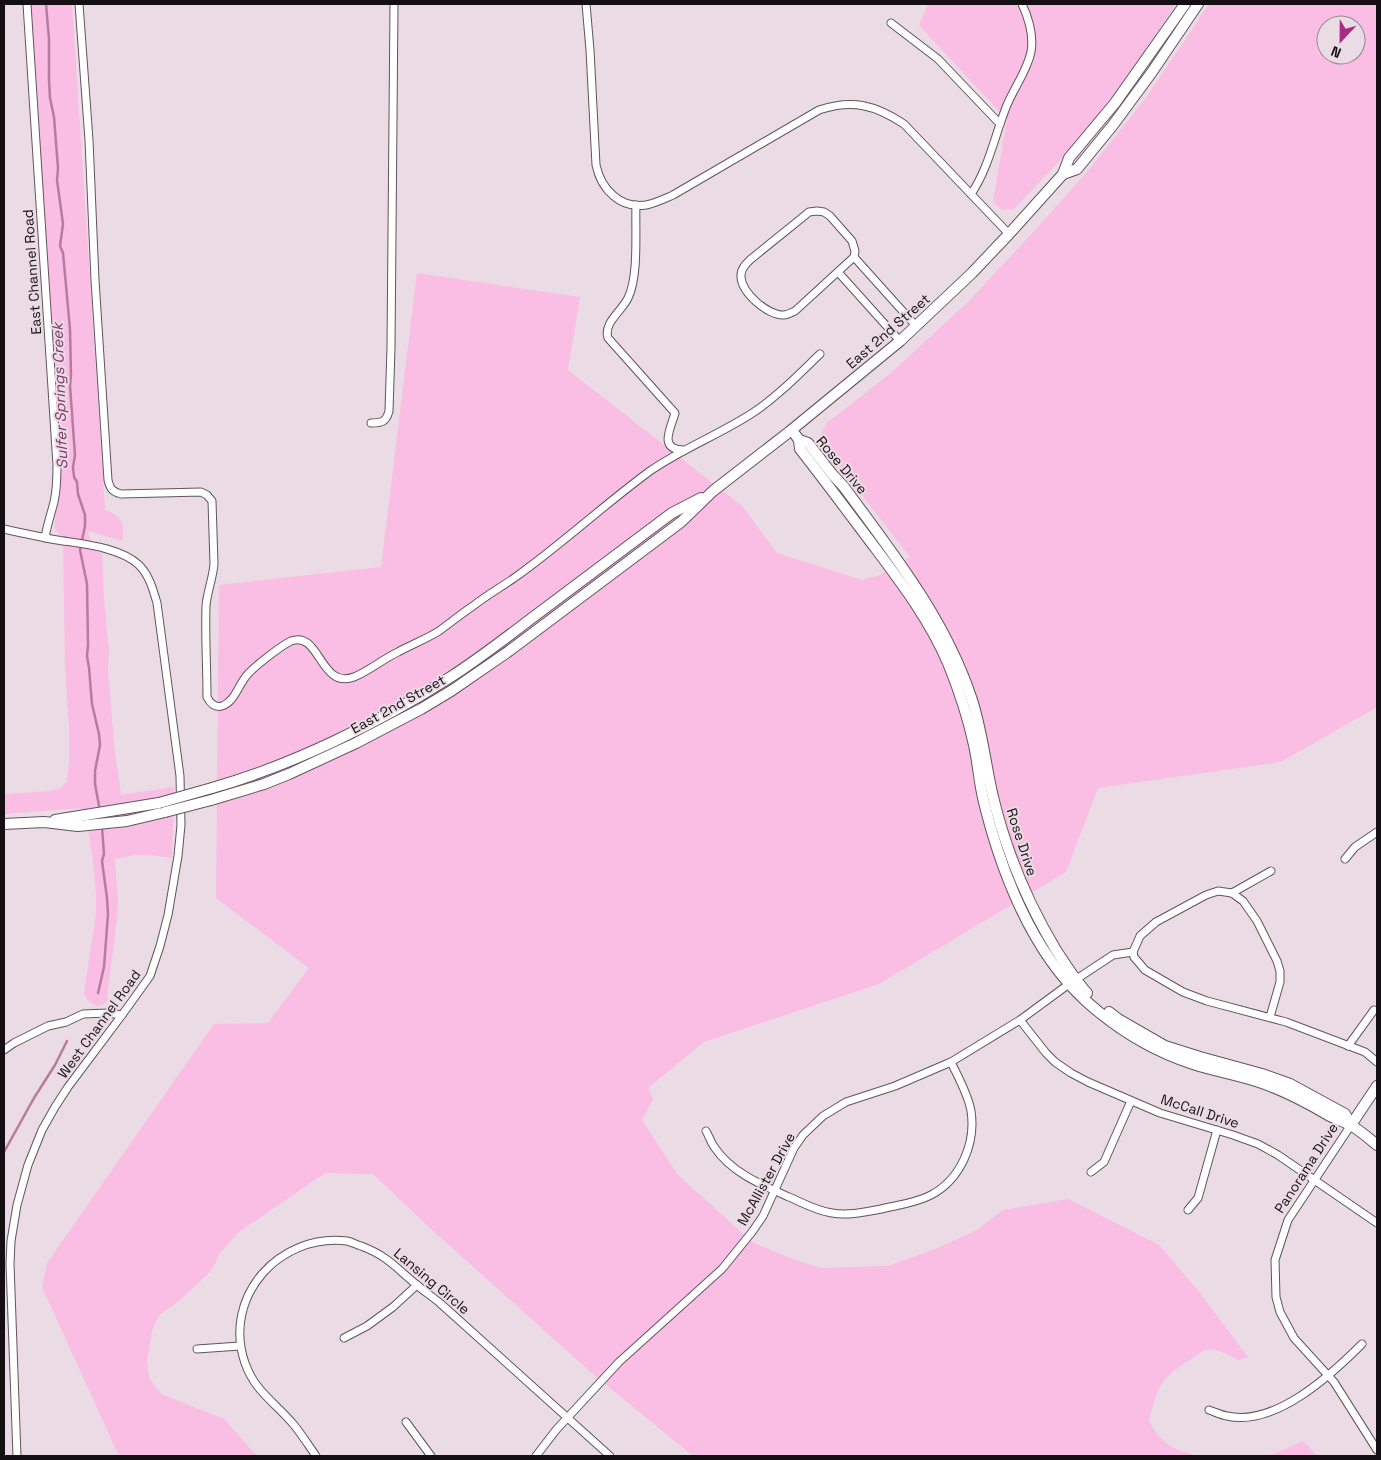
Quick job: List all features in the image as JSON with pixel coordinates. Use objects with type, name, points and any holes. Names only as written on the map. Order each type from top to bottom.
[{"type":"main road","name":"East 2nd Street","points":[[4,824],[127,821],[211,800],[264,784],[323,758],[395,723],[451,692],[509,651],[681,522],[713,491],[792,430],[900,341],[972,273],[1063,174],[1069,158],[1115,103],[1185,4]]},
{"type":"main road","name":"East 2nd Street","points":[[1063,174],[1077,169],[1113,124],[1152,72],[1198,4]]},
{"type":"main road","name":"Rose Drive","points":[[792,430],[799,440],[800,449],[908,592],[935,635],[962,700],[994,840],[1006,872],[1035,935],[1055,966],[1101,1015],[1124,1032],[1164,1054],[1258,1082],[1293,1095],[1339,1121],[1351,1125],[1377,1145]]},
{"type":"main road","name":"East 2nd Street","points":[[78,821],[120,809],[159,803],[267,771],[380,717],[458,671],[512,633],[672,513],[713,491]]},
{"type":"main road","name":"Panorama Drive","points":[[1351,1125],[1377,1086]]},
{"type":"street","name":"East Channel Road","points":[[27,4],[57,465],[54,501],[45,538]]},
{"type":"street","points":[[79,4],[89,140],[95,280],[109,487],[114,492],[121,494],[201,492],[208,495],[212,501],[214,564],[206,606],[207,697],[213,705],[218,707],[224,706],[229,702],[240,683],[255,667],[289,642],[297,640],[308,644],[314,649],[324,667],[336,677],[346,678],[354,677],[438,631],[518,576],[653,469],[683,450],[721,432],[755,412],[820,354]]},
{"type":"street","points":[[371,423],[380,423],[387,418],[389,411],[394,4]]},
{"type":"street","points":[[586,4],[598,174],[609,192],[626,203],[636,205],[659,202],[819,110],[834,105],[849,104],[878,110],[904,124],[1009,234]]},
{"type":"street","points":[[971,194],[979,183],[1007,105],[1030,55],[1032,40],[1030,25],[1022,4]]},
{"type":"street","points":[[891,23],[938,59],[1000,124]]},
{"type":"street","points":[[636,205],[635,273],[632,288],[624,307],[607,328],[606,333],[608,338],[675,413],[668,443],[676,450],[683,450]]},
{"type":"street","points":[[817,211],[824,212],[830,216],[852,241],[855,251],[854,258],[838,272],[795,310],[786,315],[776,314],[758,304],[742,283],[741,274],[751,259],[809,212],[817,211]]},
{"type":"street","points":[[854,258],[916,326]]},
{"type":"street","points":[[838,272],[900,341]]},
{"type":"street","name":"West Channel Road","points":[[4,529],[113,551],[135,562],[144,572],[153,588],[157,603],[180,776],[181,825],[178,856],[166,923],[150,976],[68,1086],[55,1107],[42,1130],[28,1165],[17,1205],[7,1264],[17,1456]]},
{"type":"street","points":[[1345,859],[1356,847],[1377,832]]},
{"type":"street","points":[[1232,893],[1271,871]]},
{"type":"street","points":[[1270,1017],[1280,982],[1280,971],[1277,961],[1257,921],[1243,901],[1232,893],[1218,891],[1206,895],[1156,922],[1140,936],[1133,952],[1134,957],[1145,970],[1183,992],[1207,1001],[1270,1017],[1365,1052],[1377,1062]]},
{"type":"street","name":"McAllister Drive","points":[[536,1456],[556,1430],[619,1362],[722,1269],[752,1232],[762,1216],[794,1148],[803,1135],[823,1116],[846,1102],[901,1084],[951,1062],[1020,1020],[1113,955],[1133,952]]},
{"type":"street","points":[[1348,1046],[1374,1010]]},
{"type":"street","points":[[4,1050],[48,1026],[66,1022],[83,1014],[108,1013],[122,1016]]},
{"type":"street","name":"McCall Drive","points":[[1020,1020],[1033,1038],[1055,1062],[1071,1073],[1160,1113],[1258,1144],[1278,1155],[1377,1223]]},
{"type":"street","points":[[706,1131],[715,1148],[726,1161],[748,1178],[814,1208],[832,1213],[855,1214],[914,1202],[932,1194],[946,1184],[956,1172],[968,1151],[972,1136],[971,1112],[968,1100],[951,1062]]},
{"type":"street","points":[[1091,1172],[1104,1162],[1131,1100]]},
{"type":"street","name":"Panorama Drive","points":[[1351,1125],[1288,1220],[1275,1260],[1276,1297],[1280,1312],[1294,1338],[1328,1375],[1376,1447]]},
{"type":"street","points":[[1188,1210],[1198,1198],[1217,1130]]},
{"type":"street","name":"Lansing Circle","points":[[316,1456],[295,1426],[264,1396],[253,1381],[240,1346],[244,1305],[254,1282],[284,1254],[303,1245],[348,1241],[373,1250],[390,1261],[416,1285],[441,1304],[610,1456]]},
{"type":"street","points":[[344,1338],[366,1326],[393,1307],[416,1285]]},
{"type":"street","points":[[1209,1410],[1228,1417],[1254,1416],[1296,1400],[1340,1366],[1362,1344]]},
{"type":"street","points":[[197,1349],[240,1346]]},
{"type":"street","points":[[406,1422],[431,1456]]},
{"type":"shaded area","points":[[31,4],[72,4],[105,510],[119,518],[123,529],[122,541],[88,531],[95,551],[102,553],[109,651],[108,669],[114,744],[121,795],[173,787],[174,793],[172,858],[135,855],[115,859],[118,902],[108,1000],[98,1006],[91,1003],[84,993],[96,914],[96,895],[89,834],[81,808],[4,814],[4,794],[51,791],[61,788],[67,781],[69,763],[63,536],[55,528],[61,475]]},
{"type":"shaded area","points":[[928,4],[1176,4],[1125,80],[1071,149],[1014,209],[1002,210],[993,202],[1007,120],[919,25]]},
{"type":"shaded area","points":[[1209,4],[1377,4],[1377,707],[1281,762],[1098,788],[1066,872],[879,984],[704,1042],[648,1088],[653,1099],[642,1120],[677,1174],[752,1242],[787,1257],[820,1268],[887,1266],[933,1250],[975,1231],[1003,1210],[1068,1199],[1159,1245],[1199,1292],[1248,1357],[1239,1360],[1218,1351],[1210,1349],[1204,1351],[1172,1373],[1161,1385],[1157,1393],[1149,1422],[1159,1436],[1175,1449],[1199,1456],[693,1456],[594,1375],[431,1229],[373,1174],[325,1173],[239,1232],[220,1253],[212,1270],[180,1300],[159,1315],[152,1331],[147,1360],[149,1378],[161,1394],[224,1419],[257,1456],[119,1456],[42,1287],[47,1263],[214,1024],[268,1023],[309,968],[216,898],[219,585],[381,567],[417,273],[580,297],[568,370],[742,506],[777,553],[862,580],[880,575],[910,557],[824,446],[821,434],[827,423],[892,372],[970,300],[1092,166],[1148,95]]},
{"type":"shaded area","points":[[1303,1441],[1318,1456],[1258,1456],[1275,1454]]},
{"type":"waterway","name":"Sulfer Springs Creek","points":[[46,4],[49,39],[50,98],[54,117],[58,168],[57,180],[63,224],[60,246],[63,253],[70,329],[70,386],[75,455],[73,467],[78,494],[85,515],[85,526],[80,550],[87,584],[87,656],[92,704],[100,745],[95,771],[95,784],[100,811]]},
{"type":"waterway","name":"Sulfer Springs Creek","points":[[98,993],[104,967],[108,914],[102,861],[104,854],[102,827]]},
{"type":"waterway","name":"Sulfer Springs Creek","points":[[4,1152],[67,1041]]}]
